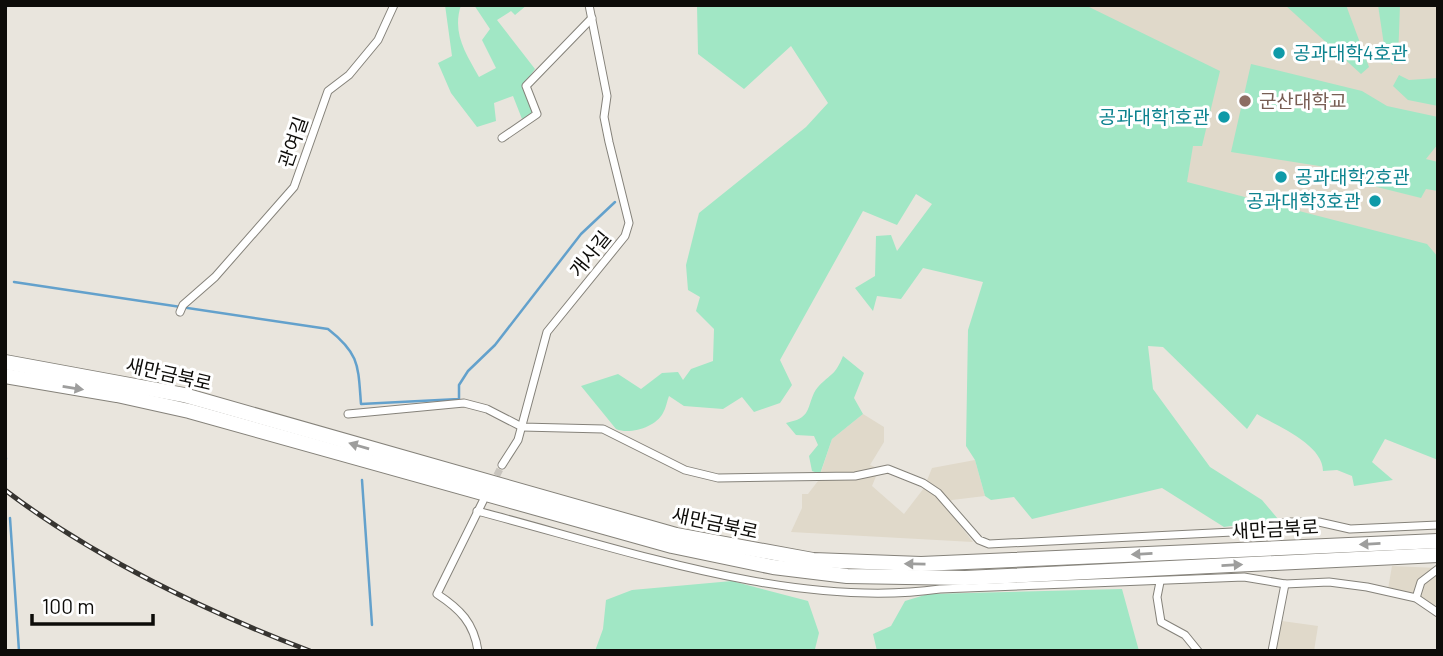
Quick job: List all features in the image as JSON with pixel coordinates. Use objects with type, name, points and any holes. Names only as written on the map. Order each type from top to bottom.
[{"type":"highway","name":"새만금북로","points":[[5,362],[184,395],[676,535],[813,560],[921,564],[1438,541]]},
{"type":"highway","name":"새만금북로","points":[[5,376],[117,395],[190,411],[672,546],[786,568],[847,576],[965,578],[1438,555]]},
{"type":"street","name":"관여길","points":[[181,309],[215,277],[293,187],[328,91],[349,75],[378,40],[394,5]]},
{"type":"street","name":"개사길","points":[[502,465],[518,440],[547,332],[625,236],[629,223],[606,125],[607,96],[589,5]]},
{"type":"street","points":[[502,138],[537,114],[526,86],[592,18]]},
{"type":"street","points":[[348,414],[464,403],[487,409],[522,427],[603,429],[685,470],[718,478],[855,476],[888,469],[923,483],[938,493],[979,540],[989,544],[1252,531],[1286,522],[1319,522],[1350,528],[1438,525]]},
{"type":"street","points":[[478,651],[476,636],[459,608],[436,594],[483,501]]},
{"type":"street","points":[[477,511],[697,568],[827,592],[896,595],[940,589],[1244,577],[1285,584],[1329,582],[1416,598],[1438,612]]},
{"type":"street","points":[[1416,598],[1421,582],[1438,569]]},
{"type":"street","points":[[1160,582],[1157,597],[1161,622],[1185,635],[1198,651]]},
{"type":"street","points":[[1272,651],[1285,584]]},
{"type":"shaded area","name":"군산대학교","points":[[1002,5],[1438,5],[1438,360],[1104,197]]},
{"type":"shaded area","points":[[863,414],[884,427],[884,442],[870,465],[879,469],[872,486],[904,514],[924,488],[932,468],[975,460],[985,496],[952,500],[945,506],[973,542],[791,532],[802,508],[802,494],[808,494],[818,481],[832,439]]},
{"type":"shaded area","points":[[1392,566],[1438,568],[1438,608],[1422,598],[1388,589]]},
{"type":"shaded area","points":[[1282,621],[1318,626],[1314,651],[1275,651]]},
{"type":"green space","points":[[445,5],[461,5],[458,25],[461,42],[479,77],[496,68],[482,40],[490,29],[474,5],[527,5],[515,15],[511,11],[497,20],[535,69],[522,87],[534,113],[522,119],[513,96],[494,103],[496,121],[477,127],[451,93],[438,63],[452,56]]},
{"type":"green space","points":[[697,5],[1085,5],[1220,71],[1202,146],[1193,146],[1187,182],[1427,244],[1438,257],[1438,460],[1385,439],[1372,462],[1393,480],[1354,486],[1352,476],[1337,470],[1323,471],[1316,452],[1307,444],[1257,414],[1247,429],[1163,347],[1148,346],[1153,389],[1210,467],[1262,500],[1278,519],[1224,527],[1162,488],[1032,519],[1014,497],[991,500],[985,496],[975,460],[966,446],[968,330],[983,282],[923,268],[901,299],[877,296],[873,311],[855,288],[875,276],[876,236],[891,235],[897,251],[932,204],[916,194],[897,225],[863,211],[780,360],[792,385],[780,403],[754,412],[742,397],[723,409],[684,406],[669,396],[660,418],[649,426],[628,431],[616,429],[581,386],[618,374],[641,389],[662,373],[678,372],[683,380],[691,369],[713,361],[714,329],[696,311],[700,297],[688,290],[686,265],[699,213],[806,127],[828,103],[791,46],[744,89],[698,54]]},
{"type":"green space","points":[[1285,5],[1346,5],[1369,67],[1361,74]]},
{"type":"green space","points":[[1378,5],[1400,5],[1398,60],[1392,65],[1384,45]]},
{"type":"green space","points":[[1251,64],[1362,91],[1387,106],[1438,117],[1438,144],[1426,159],[1438,162],[1438,191],[1426,189],[1421,198],[1369,185],[1370,174],[1231,152]]},
{"type":"green space","points":[[1399,75],[1409,80],[1438,78],[1438,106],[1408,100],[1393,86]]},
{"type":"green space","points":[[843,356],[864,373],[854,398],[863,414],[832,439],[820,474],[812,471],[809,456],[818,445],[814,436],[796,435],[786,423],[799,419],[806,413],[816,390],[835,371]]},
{"type":"green space","points":[[732,581],[808,601],[819,633],[815,649],[595,651],[603,629],[606,600],[632,590]]},
{"type":"green space","points":[[1122,589],[1139,651],[877,651],[873,634],[891,626],[905,601],[928,594]]},
{"type":"waterway","points":[[5,25],[6,5]]},
{"type":"waterway","points":[[14,282],[328,329],[352,354],[358,370],[361,404],[459,399],[459,385],[468,371],[495,345],[581,234],[615,202]]},
{"type":"waterway","points":[[5,452],[6,459]]},
{"type":"waterway","points":[[362,480],[372,625]]},
{"type":"waterway","points":[[10,518],[19,651]]},
{"type":"tunnel","points":[[492,485],[502,465]]},
{"type":"railway","points":[[5,490],[75,538],[152,581],[231,619],[310,651]]},
{"type":"place","name":"공과대학4호관","points":[[1279,53]]},
{"type":"place","name":"군산대학교","points":[[1245,101]]},
{"type":"place","name":"공과대학1호관","points":[[1224,117]]},
{"type":"place","name":"공과대학2호관","points":[[1281,177]]},
{"type":"place","name":"공과대학3호관","points":[[1375,201]]}]
